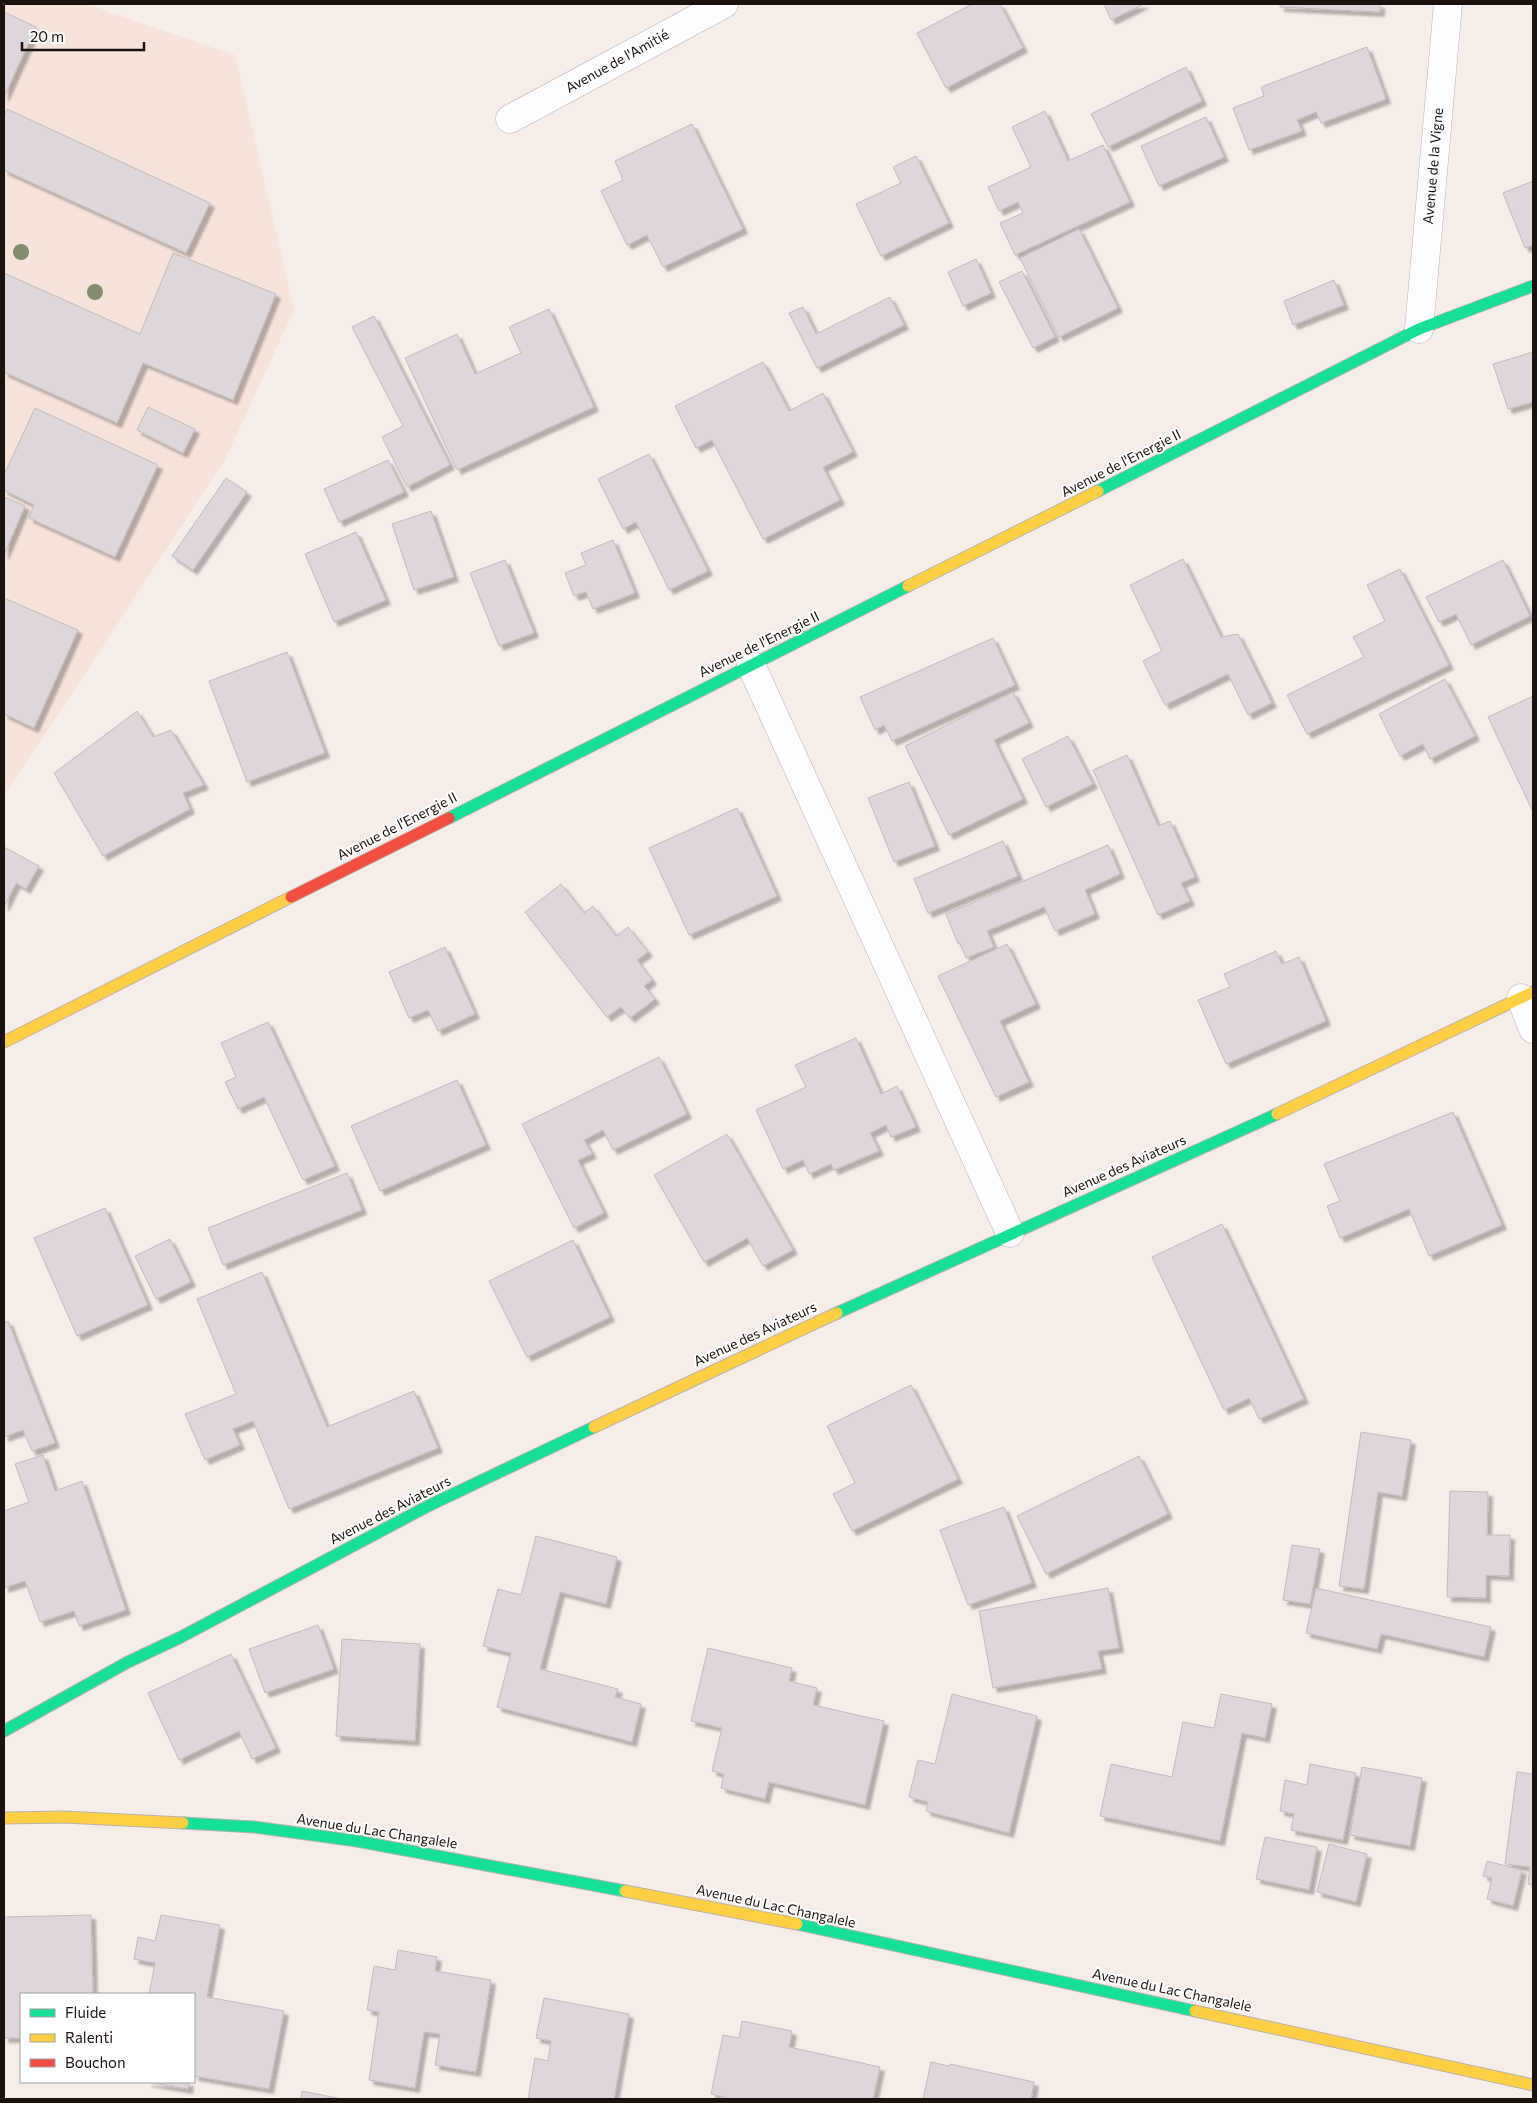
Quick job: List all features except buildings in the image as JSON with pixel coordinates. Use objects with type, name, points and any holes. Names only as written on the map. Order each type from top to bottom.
[{"type":"street","name":"Avenue de l'Amitié","points":[[510,119],[674,17],[724,4]]},
{"type":"street","name":"Avenue de la Vigne","points":[[1419,329],[1448,4]]},
{"type":"street","name":"Avenue de l'Energie II","points":[[4,1042],[1419,329],[1533,286]]},
{"type":"street","points":[[750,665],[1010,1233]]},
{"type":"street","points":[[1527,995],[1533,1029]]},
{"type":"street","name":"Avenue des Aviateurs","points":[[4,1731],[120,1667],[181,1637],[428,1506],[787,1335],[1270,1117],[1527,995]]},
{"type":"street","name":"Avenue du Lac Changalele","points":[[4,1818],[64,1818],[254,1828],[366,1843],[763,1917],[1533,2085]]},
{"type":"shaded area","points":[[4,4],[86,4],[235,55],[294,310],[224,462],[4,796]]},
{"type":"traffic: fast","points":[[1098,491],[1419,329],[1533,286]]},
{"type":"traffic: fast","points":[[449,818],[908,586]]},
{"type":"traffic: fast","points":[[837,1313],[1277,1114]]},
{"type":"traffic: fast","points":[[4,1731],[128,1662],[181,1637],[428,1506],[594,1427]]},
{"type":"traffic: fast","points":[[183,1823],[254,1827],[357,1841],[625,1891]]},
{"type":"traffic: fast","points":[[797,1924],[1195,2011]]},
{"type":"traffic: slow","points":[[908,586],[1098,491]]},
{"type":"traffic: slow","points":[[4,1042],[291,897]]},
{"type":"traffic: slow","points":[[1277,1114],[1533,992]]},
{"type":"traffic: slow","points":[[594,1427],[837,1313]]},
{"type":"traffic: slow","points":[[4,1818],[64,1817],[183,1823]]},
{"type":"traffic: slow","points":[[625,1891],[797,1924]]},
{"type":"traffic: slow","points":[[1195,2011],[1533,2085]]},
{"type":"traffic: jam","points":[[291,897],[449,818]]}]
